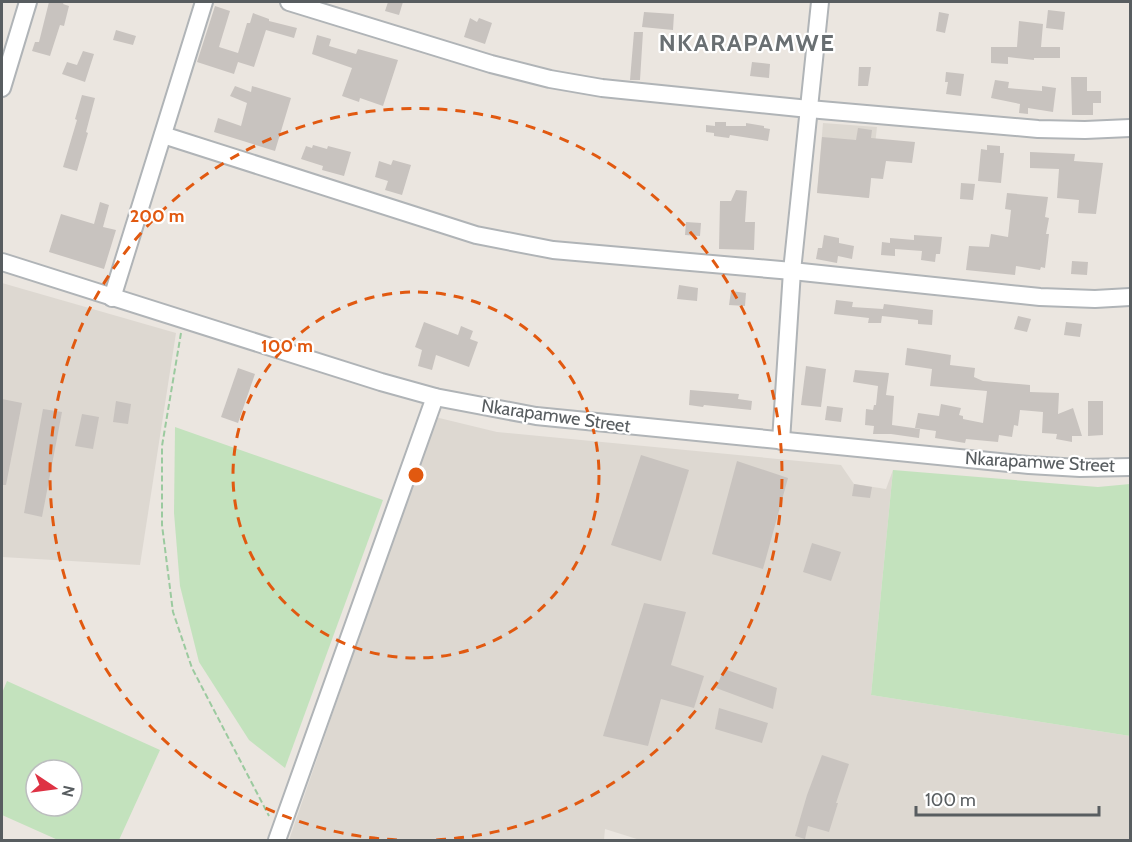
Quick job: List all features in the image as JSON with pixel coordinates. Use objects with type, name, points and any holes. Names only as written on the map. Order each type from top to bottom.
[{"type":"street","points":[[2,88],[28,2]]},
{"type":"street","points":[[112,298],[204,2]]},
{"type":"street","points":[[289,2],[491,64],[550,79],[602,88],[1038,129],[1131,128]]},
{"type":"street","points":[[781,441],[792,271],[820,2]]},
{"type":"street","points":[[163,135],[485,237],[553,250],[792,271],[1040,297],[1095,299],[1131,297]]},
{"type":"street","name":"Nkarapamwe Street","points":[[2,262],[435,397],[536,416],[1029,465],[1080,468],[1131,467]]},
{"type":"street","points":[[274,838],[435,397]]},
{"type":"path","points":[[183,320],[162,447],[162,525],[173,612],[192,668],[274,838]]},
{"type":"shaded area","points":[[823,123],[877,127],[869,198],[817,193]]},
{"type":"shaded area","points":[[2,283],[176,333],[140,565],[2,557]]},
{"type":"shaded area","points":[[435,417],[497,432],[841,465],[854,484],[886,489],[893,470],[871,695],[1130,736],[1130,840],[640,840],[605,829],[604,840],[289,840]]},
{"type":"green space","points":[[175,427],[383,500],[285,768],[249,740],[199,662],[180,586],[174,513]]},
{"type":"green space","points":[[893,470],[1098,487],[1130,484],[1130,736],[871,695]]},
{"type":"green space","points":[[7,681],[160,750],[119,840],[58,840],[2,815],[2,693]]},
{"type":"building","points":[[49,2],[64,2],[63,4],[69,6],[64,26],[60,25],[50,56],[32,51],[35,42],[39,42]]},
{"type":"building","points":[[388,2],[403,2],[399,15],[385,11]]},
{"type":"building","points":[[215,6],[230,11],[219,47],[238,53],[247,23],[250,23],[253,13],[269,21],[297,28],[294,38],[266,30],[254,67],[238,62],[234,74],[197,62]]},
{"type":"building","points":[[1048,10],[1065,12],[1063,30],[1046,28]]},
{"type":"building","points":[[644,12],[674,14],[673,30],[642,27]]},
{"type":"building","points":[[939,12],[949,14],[945,33],[936,31]]},
{"type":"building","points":[[470,18],[477,22],[479,18],[492,23],[485,44],[464,37]]},
{"type":"building","points":[[1019,21],[1043,24],[1041,47],[1060,47],[1060,58],[1034,58],[1034,60],[1008,57],[1008,64],[991,63],[991,47],[1017,47]]},
{"type":"building","points":[[116,30],[136,36],[133,45],[113,40]]},
{"type":"building","points":[[634,32],[643,32],[640,80],[630,80]]},
{"type":"building","points":[[317,35],[331,39],[329,46],[356,54],[358,49],[398,60],[383,106],[360,98],[359,102],[342,96],[352,68],[312,54]]},
{"type":"building","points":[[83,51],[94,54],[85,82],[62,74],[67,62],[77,65]]},
{"type":"building","points":[[752,62],[770,64],[769,78],[750,76]]},
{"type":"building","points":[[859,67],[871,67],[868,86],[858,86]]},
{"type":"building","points":[[946,72],[964,74],[961,96],[946,94],[948,82],[945,82]]},
{"type":"building","points":[[1071,77],[1087,77],[1087,91],[1101,91],[1101,103],[1093,103],[1093,115],[1072,115]]},
{"type":"building","points":[[995,80],[1009,82],[1008,88],[1042,91],[1042,86],[1056,88],[1053,112],[1028,108],[1028,114],[1019,113],[1020,104],[991,98]]},
{"type":"building","points":[[235,86],[251,92],[252,86],[291,98],[275,151],[214,132],[218,118],[241,126],[247,103],[230,96]]},
{"type":"building","points":[[82,95],[95,98],[77,171],[63,167]]},
{"type":"building","points":[[715,122],[726,122],[726,126],[746,126],[746,123],[764,126],[770,129],[768,141],[730,135],[729,138],[714,136],[714,133],[706,132],[706,125],[715,126]]},
{"type":"building","points":[[858,128],[872,130],[871,138],[915,142],[912,163],[886,161],[883,179],[871,178],[869,198],[817,193],[822,137],[856,140]]},
{"type":"building","points":[[313,145],[351,152],[344,176],[322,170],[323,166],[301,159],[306,146],[312,148]]},
{"type":"building","points":[[987,145],[1000,146],[1000,153],[1004,153],[1001,183],[978,181],[981,149],[987,150]]},
{"type":"building","points":[[1030,152],[1075,154],[1074,161],[1103,163],[1096,214],[1078,213],[1079,200],[1057,198],[1059,169],[1030,168]]},
{"type":"building","points":[[393,160],[411,165],[402,195],[385,190],[388,181],[375,177],[379,161],[391,165]]},
{"type":"building","points":[[961,183],[975,184],[973,200],[960,199]]},
{"type":"building","points":[[736,190],[747,191],[745,222],[755,222],[754,250],[719,249],[720,201],[731,201]]},
{"type":"building","points":[[1007,193],[1048,197],[1045,217],[1049,218],[1046,234],[1049,234],[1045,268],[1041,267],[1040,270],[1016,266],[1015,275],[966,270],[969,246],[989,247],[991,234],[1008,237],[1011,210],[1005,209]]},
{"type":"building","points":[[100,202],[109,205],[103,227],[116,230],[104,269],[49,252],[61,214],[94,224]]},
{"type":"building","points":[[686,222],[701,223],[700,236],[685,235]]},
{"type":"building","points":[[824,235],[839,238],[839,243],[854,246],[852,259],[838,256],[837,263],[816,259],[818,248],[822,248]]},
{"type":"building","points":[[914,235],[942,237],[940,254],[936,254],[935,262],[921,260],[922,251],[895,249],[895,256],[881,255],[882,242],[890,243],[890,238],[914,240]]},
{"type":"building","points":[[1072,261],[1088,262],[1087,275],[1071,274]]},
{"type":"building","points":[[679,285],[698,288],[697,301],[677,299]]},
{"type":"building","points":[[731,291],[746,293],[745,306],[729,305]]},
{"type":"building","points":[[836,300],[853,302],[852,307],[883,309],[884,304],[933,310],[932,325],[918,324],[918,320],[882,316],[881,323],[868,323],[869,318],[834,314]]},
{"type":"building","points":[[1018,316],[1031,319],[1027,332],[1014,329]]},
{"type":"building","points":[[424,322],[458,335],[461,326],[473,331],[470,339],[478,342],[469,367],[436,355],[432,370],[418,366],[422,350],[415,347]]},
{"type":"building","points":[[1066,322],[1082,324],[1080,337],[1064,335]]},
{"type":"building","points":[[907,348],[951,355],[950,365],[975,368],[974,377],[983,381],[1030,385],[1030,392],[1059,393],[1058,414],[1073,408],[1082,436],[1072,436],[1072,442],[1056,439],[1057,434],[1042,433],[1043,412],[1020,410],[1018,426],[1014,425],[1012,437],[999,435],[998,442],[966,439],[965,443],[935,438],[936,431],[915,428],[918,413],[939,416],[941,404],[961,408],[959,415],[963,416],[963,419],[983,423],[987,391],[930,386],[932,369],[905,365]]},
{"type":"building","points":[[806,366],[826,369],[821,407],[801,405]]},
{"type":"building","points":[[238,368],[255,374],[238,423],[221,417]]},
{"type":"building","points":[[855,370],[889,373],[886,395],[894,396],[892,425],[920,429],[919,438],[873,434],[874,426],[865,425],[866,409],[873,410],[876,405],[878,386],[853,382]]},
{"type":"building","points":[[690,390],[739,394],[738,399],[752,401],[751,410],[689,405]]},
{"type":"building","points":[[2,399],[22,403],[6,485],[2,485]]},
{"type":"building","points":[[116,401],[131,404],[128,424],[113,422]]},
{"type":"building","points":[[1088,401],[1103,401],[1103,435],[1088,436]]},
{"type":"building","points":[[827,406],[843,408],[841,422],[825,420]]},
{"type":"building","points":[[43,409],[62,412],[42,517],[24,513]]},
{"type":"building","points":[[82,414],[99,417],[93,449],[75,446]]},
{"type":"building","points":[[641,455],[689,470],[661,561],[611,545]]},
{"type":"building","points":[[737,461],[788,478],[763,569],[712,554]]},
{"type":"building","points":[[854,484],[872,487],[870,498],[852,496]]},
{"type":"building","points":[[812,543],[841,552],[831,581],[803,572]]},
{"type":"building","points":[[644,603],[686,612],[671,665],[704,676],[694,708],[661,699],[648,746],[603,736]]},
{"type":"building","points":[[724,669],[777,688],[773,709],[716,688]]},
{"type":"building","points":[[719,708],[768,723],[762,743],[715,729]]},
{"type":"building","points":[[822,755],[849,764],[829,832],[808,826],[805,839],[795,836]]},
{"type":"district","name":"NKARAPAMWE","points":[[747,42]]}]
